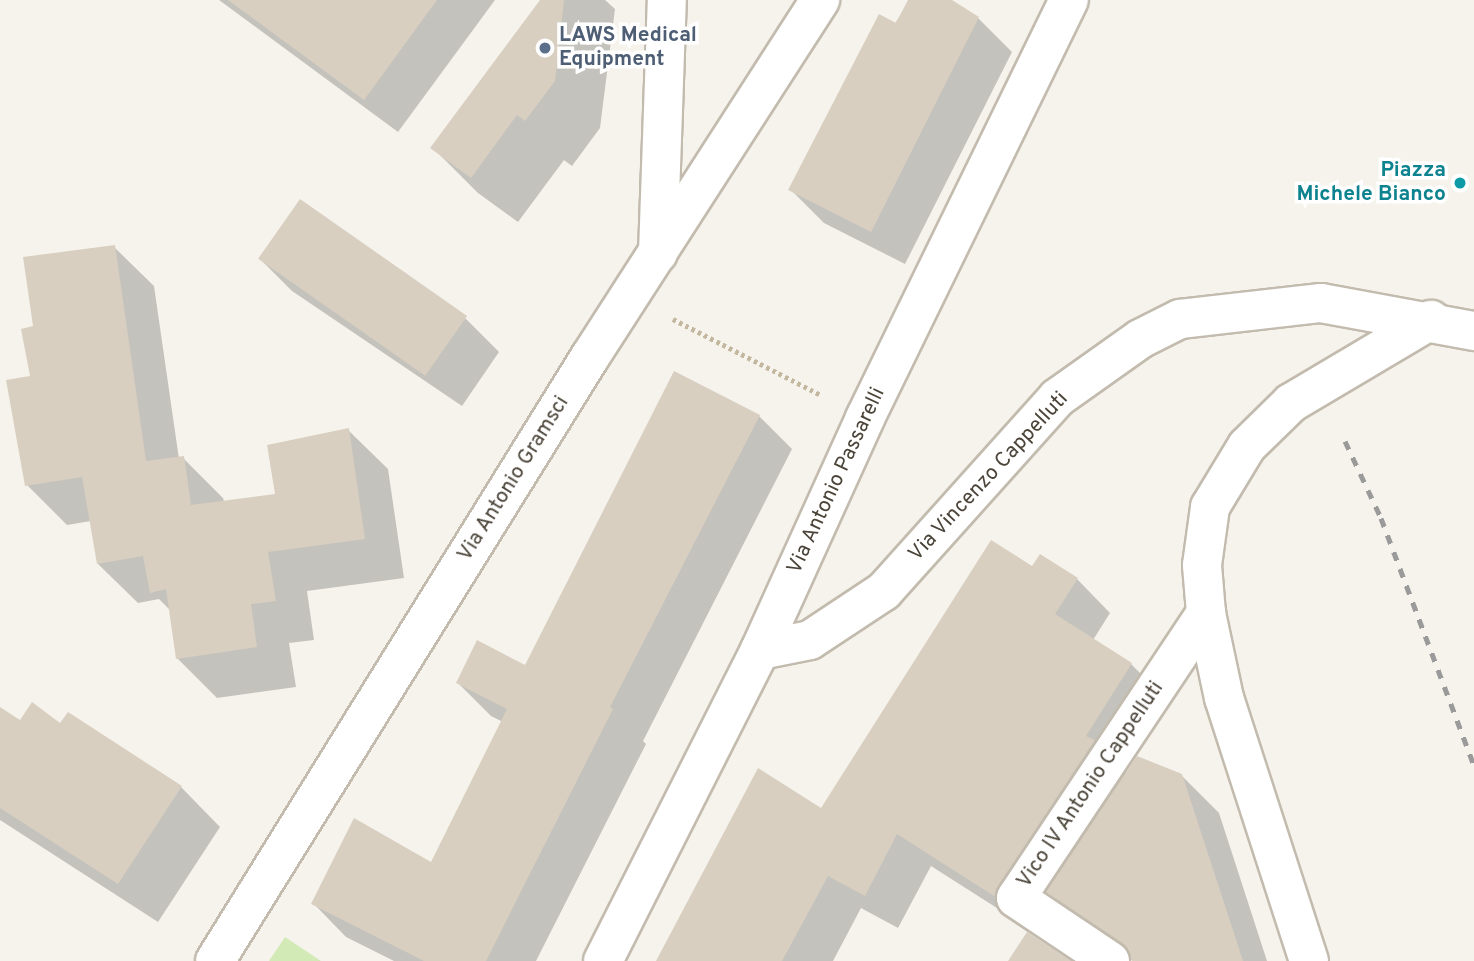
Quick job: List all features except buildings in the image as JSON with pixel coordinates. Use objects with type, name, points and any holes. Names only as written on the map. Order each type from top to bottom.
[{"type":"street","points":[[658,254],[667,0]]},
{"type":"street","name":"Via Antonio Gramsci","points":[[215,961],[630,297],[820,0]]},
{"type":"street","name":"Via Antonio Passarelli","points":[[603,961],[760,650],[865,418],[1069,0]]},
{"type":"street","name":"Via Vincenzo Cappelluti","points":[[760,650],[810,640],[884,591],[1057,398],[1140,339],[1180,319],[1321,303],[1431,320],[1474,331]]},
{"type":"street","points":[[1309,961],[1224,698],[1206,612],[1202,565],[1210,507],[1247,446],[1290,403],[1431,320]]},
{"type":"street","name":"Vico IV Antonio Cappelluti","points":[[1110,961],[1016,898],[1206,612]]},
{"type":"path","points":[[630,297],[865,418]]},
{"type":"green space","points":[[285,937],[321,961],[269,961]]},
{"type":"railway","points":[[1345,441],[1381,518],[1474,766]]},
{"type":"place","name":"LAWS Medical Equipment","points":[[545,48]]},
{"type":"place","name":"Piazza Michele Bianco","points":[[1460,183]]}]
